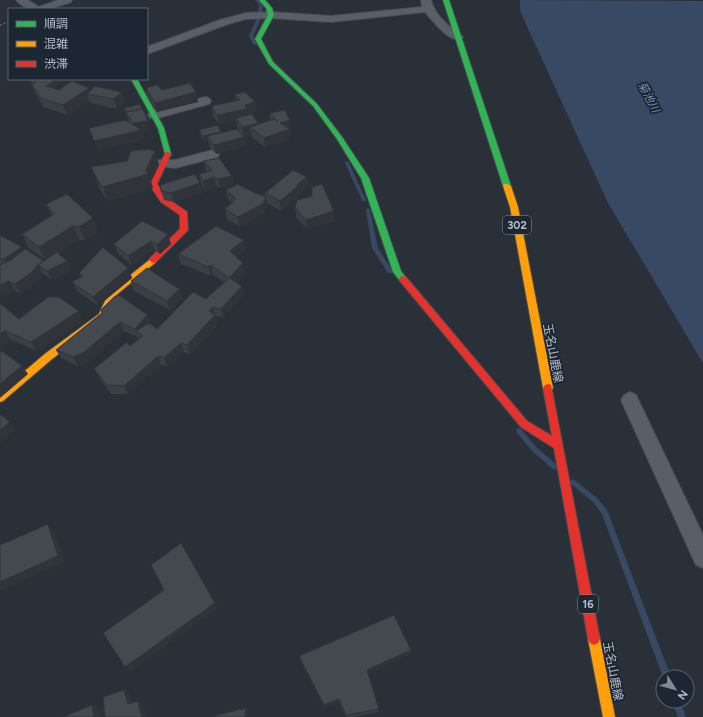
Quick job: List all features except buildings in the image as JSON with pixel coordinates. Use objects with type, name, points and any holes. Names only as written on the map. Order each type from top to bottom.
[{"type":"street","points":[[21,0],[33,8]]},
{"type":"street","points":[[46,8],[67,0]]},
{"type":"street","points":[[262,0],[271,15]]},
{"type":"street","name":"玉名山鹿線","points":[[446,0],[514,207],[609,717]]},
{"type":"street","points":[[148,51],[224,22],[255,15],[331,19],[427,5],[445,28],[458,37]]},
{"type":"street","points":[[271,15],[258,39],[271,63],[315,105],[340,138],[365,178],[397,272],[524,424],[558,445]]},
{"type":"street","points":[[0,398],[49,356],[102,316],[112,294],[165,250],[184,230],[184,214],[164,200],[153,184],[168,154],[161,128],[135,80]]},
{"type":"street","points":[[154,115],[204,101]]},
{"type":"street","points":[[163,163],[175,164],[212,154]]},
{"type":"street","points":[[630,400],[703,558]]},
{"type":"water","name":"菊池川","points":[[520,0],[703,1],[703,363],[608,203],[520,11]]},
{"type":"waterway","points":[[255,44],[251,36],[259,18],[261,5],[257,0]]},
{"type":"waterway","points":[[347,163],[364,200]]},
{"type":"waterway","points":[[368,210],[375,248],[390,272]]},
{"type":"waterway","points":[[519,431],[535,450],[555,467]]},
{"type":"waterway","points":[[573,482],[595,500],[605,512],[664,669]]},
{"type":"waterway","points":[[679,709],[682,717]]},
{"type":"traffic: fast","points":[[262,0],[269,8],[271,15],[258,39],[271,63],[315,105],[340,138],[365,178],[397,272],[403,279]]},
{"type":"traffic: fast","points":[[446,0],[507,186]]},
{"type":"traffic: fast","points":[[135,80],[161,128],[168,154]]},
{"type":"traffic: slow","points":[[507,186],[514,207],[548,388]]},
{"type":"traffic: slow","points":[[0,398],[49,356],[102,316],[112,294],[153,260]]},
{"type":"traffic: slow","points":[[594,639],[609,717]]},
{"type":"traffic: jam","points":[[153,260],[184,230],[184,214],[164,200],[153,184],[168,154]]},
{"type":"traffic: jam","points":[[403,279],[524,424],[558,445]]},
{"type":"traffic: jam","points":[[548,388],[594,639]]}]
